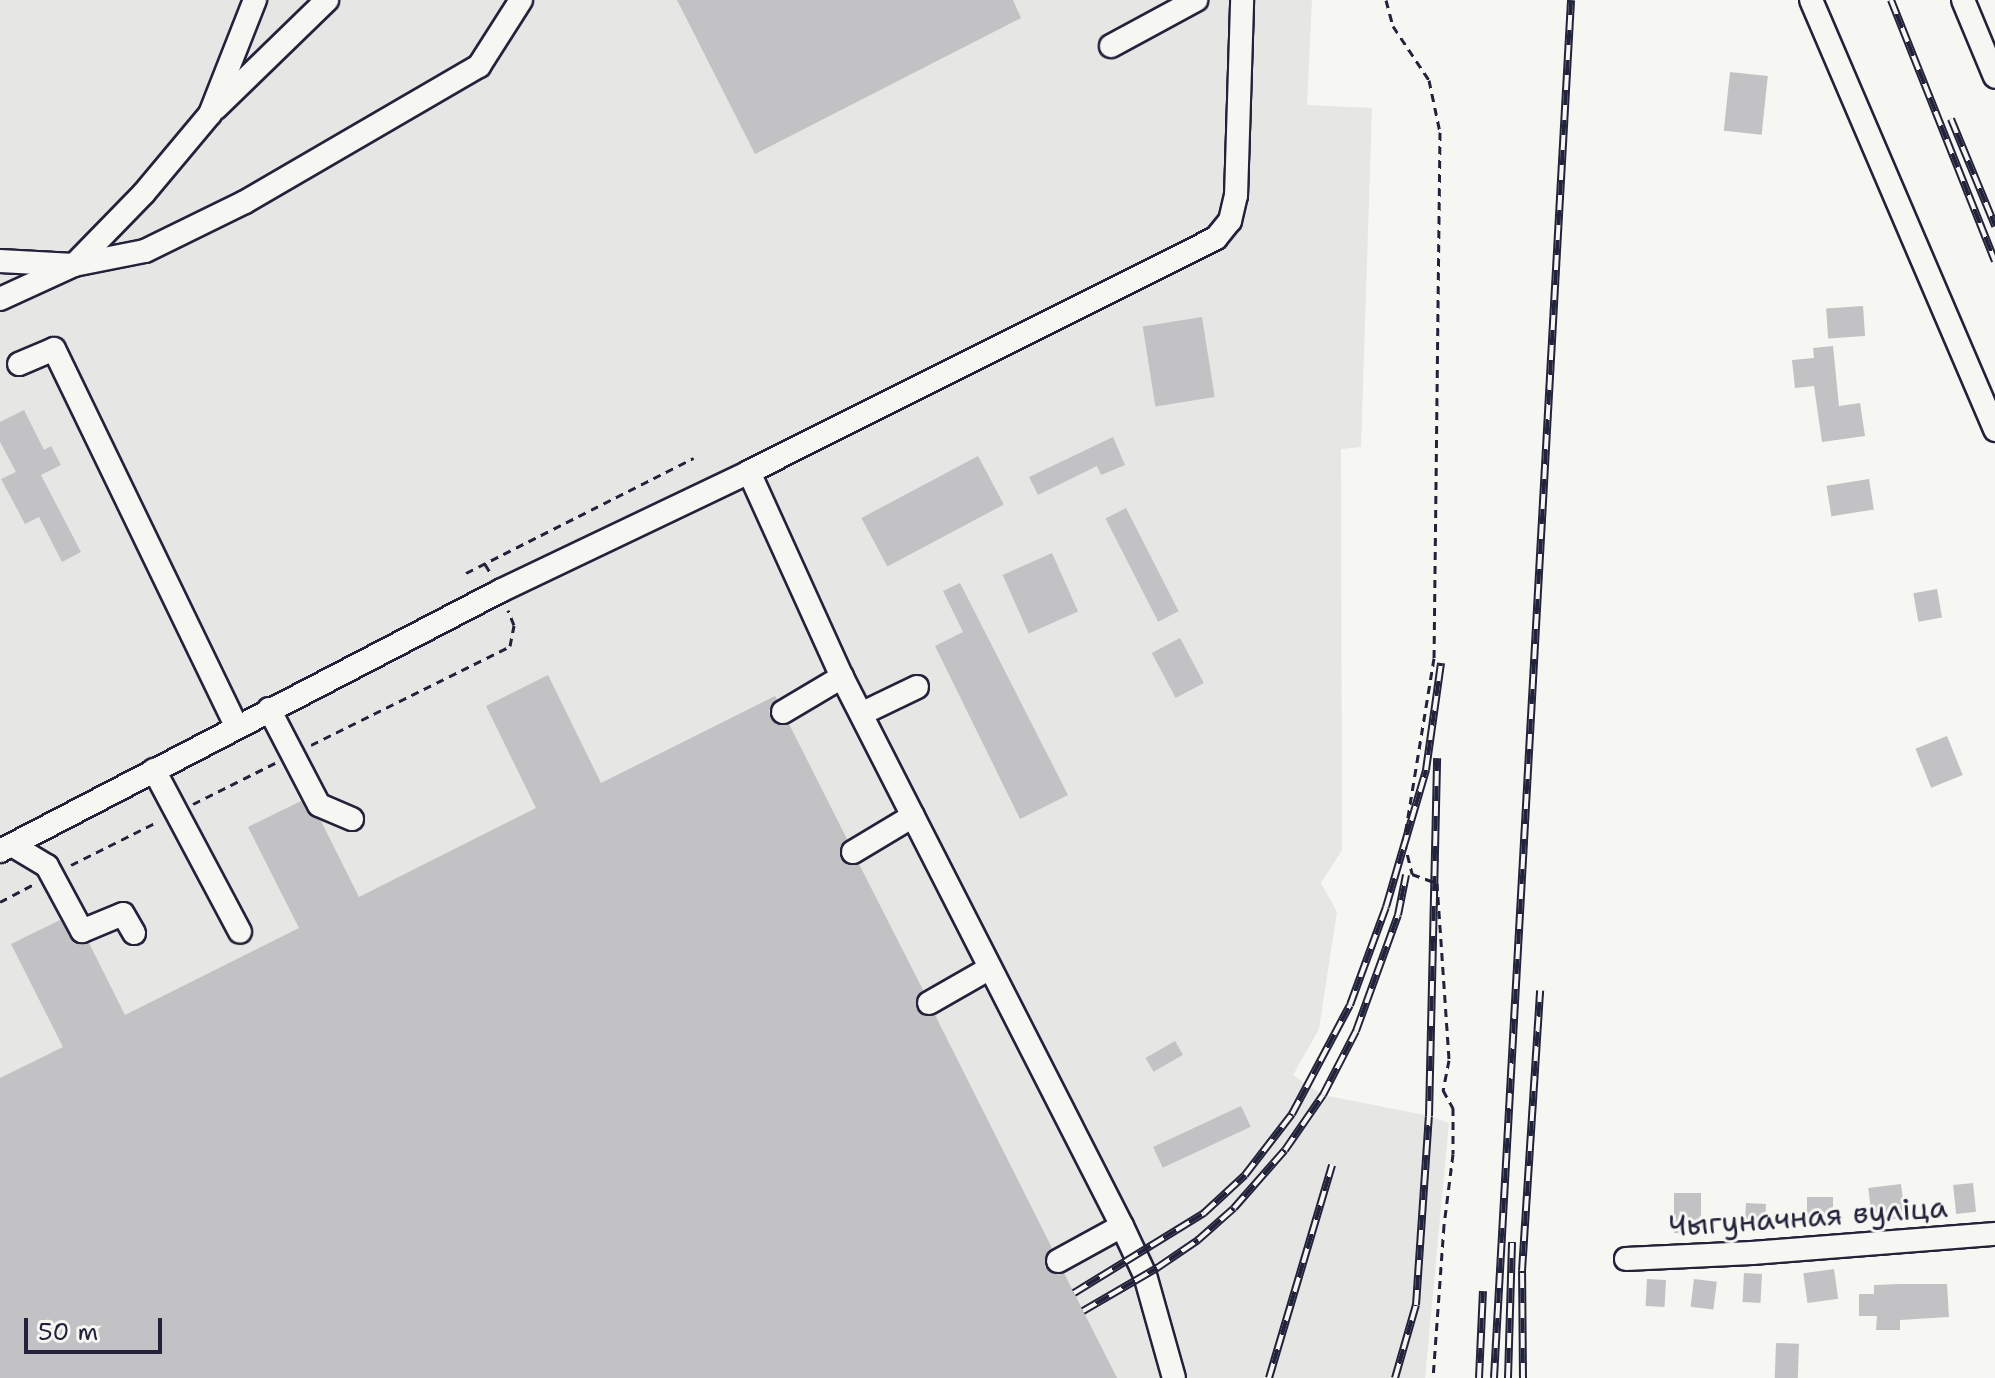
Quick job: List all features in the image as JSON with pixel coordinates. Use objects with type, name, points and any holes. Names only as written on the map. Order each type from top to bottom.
[{"type":"street","points":[[210,114],[255,0]]},
{"type":"street","points":[[0,261],[74,265],[144,193],[210,114],[327,0]]},
{"type":"street","points":[[0,299],[74,265],[145,251],[245,202],[479,66],[521,0]]},
{"type":"street","points":[[1111,46],[1196,0]]},
{"type":"street","points":[[6,848],[500,591],[749,472],[1216,238],[1230,221],[1236,196],[1242,0]]},
{"type":"street","points":[[1811,0],[1995,430]]},
{"type":"street","points":[[1963,0],[1995,77]]},
{"type":"street","points":[[19,364],[54,349],[236,726]]},
{"type":"street","points":[[749,472],[842,677],[863,713],[1145,1275],[1174,1378]]},
{"type":"street","points":[[783,712],[842,677]]},
{"type":"street","points":[[863,713],[917,687]]},
{"type":"street","points":[[269,709],[319,805],[352,819]]},
{"type":"street","points":[[154,770],[240,932]]},
{"type":"street","points":[[853,852],[913,816]]},
{"type":"street","points":[[6,848],[47,866],[82,931],[123,914],[134,933]]},
{"type":"street","points":[[929,1003],[990,968]]},
{"type":"street","points":[[1058,1261],[1122,1226]]},
{"type":"street","name":"Чыгуначная вуліца","points":[[1626,1259],[1752,1253],[1995,1234]]},
{"type":"path","points":[[1386,0],[1393,26],[1429,80],[1440,132],[1434,658],[1404,841],[1412,874],[1437,883],[1449,1060],[1443,1090],[1453,1108],[1453,1154],[1444,1225],[1433,1378]]},
{"type":"path","points":[[466,573],[694,458]]},
{"type":"shaded area","points":[[0,0],[1312,0],[1307,105],[1372,108],[1361,447],[1341,449],[1342,850],[1321,883],[1337,912],[1319,1029],[1293,1075],[1323,1095],[1429,1116],[1449,1123],[1425,1378],[0,1378]]},
{"type":"building","points":[[677,0],[1013,0],[1021,18],[755,154]]},
{"type":"building","points":[[1730,72],[1768,76],[1762,135],[1724,131]]},
{"type":"building","points":[[1863,306],[1865,336],[1828,339],[1826,309]]},
{"type":"building","points":[[1202,317],[1215,397],[1155,406],[1143,326]]},
{"type":"building","points":[[1833,346],[1839,406],[1860,403],[1865,436],[1822,442],[1814,386],[1795,388],[1792,360],[1814,358],[1813,348]]},
{"type":"building","points":[[24,410],[44,450],[51,446],[61,465],[41,475],[81,552],[62,562],[39,517],[25,524],[1,479],[16,472],[0,442],[0,422]]},
{"type":"building","points":[[1113,437],[1125,465],[1101,475],[1097,466],[1038,495],[1029,477]]},
{"type":"building","points":[[978,456],[1004,505],[887,567],[861,518]]},
{"type":"building","points":[[1869,479],[1874,510],[1831,516],[1827,486]]},
{"type":"building","points":[[1126,508],[1179,611],[1158,622],[1106,518]]},
{"type":"building","points":[[1052,553],[1078,611],[1029,633],[1003,575]]},
{"type":"building","points":[[960,583],[1068,795],[1020,819],[935,646],[963,632],[943,591]]},
{"type":"building","points":[[1937,589],[1942,618],[1918,622],[1913,593]]},
{"type":"building","points":[[1180,638],[1204,683],[1176,698],[1152,653]]},
{"type":"building","points":[[548,675],[601,783],[775,696],[777,699],[769,711],[771,718],[777,724],[789,724],[847,839],[840,846],[841,858],[847,865],[859,864],[923,990],[917,997],[917,1009],[923,1015],[935,1015],[1052,1248],[1046,1254],[1045,1267],[1051,1273],[1064,1273],[1117,1378],[0,1378],[0,1078],[63,1047],[11,944],[60,920],[74,942],[89,943],[125,1015],[299,928],[248,827],[301,801],[307,812],[321,821],[359,897],[536,808],[486,706]]},
{"type":"building","points":[[1947,736],[1963,775],[1931,788],[1915,749]]},
{"type":"building","points":[[1175,1041],[1183,1055],[1154,1072],[1146,1058]]},
{"type":"building","points":[[1241,1106],[1251,1127],[1163,1168],[1153,1147]]},
{"type":"building","points":[[1973,1183],[1976,1212],[1956,1214],[1953,1185]]},
{"type":"building","points":[[1901,1184],[1905,1218],[1872,1222],[1868,1188]]},
{"type":"building","points":[[1674,1193],[1701,1193],[1701,1220],[1691,1220],[1691,1233],[1674,1233]]},
{"type":"building","points":[[1807,1197],[1833,1197],[1833,1223],[1807,1223]]},
{"type":"building","points":[[1746,1203],[1766,1204],[1765,1228],[1745,1227]]},
{"type":"building","points":[[1834,1269],[1838,1299],[1807,1303],[1803,1273]]},
{"type":"building","points":[[1744,1273],[1762,1274],[1760,1303],[1742,1302]]},
{"type":"building","points":[[1647,1279],[1666,1280],[1665,1307],[1646,1306]]},
{"type":"building","points":[[1694,1279],[1717,1282],[1713,1310],[1691,1307]]},
{"type":"building","points":[[1947,1284],[1949,1317],[1900,1320],[1900,1330],[1876,1330],[1877,1316],[1859,1316],[1859,1294],[1874,1294],[1874,1285]]},
{"type":"building","points":[[1776,1343],[1799,1344],[1798,1378],[1775,1378]]},
{"type":"railway","points":[[1494,1378],[1571,0]]},
{"type":"railway","points":[[1891,0],[1995,261]]},
{"type":"railway","points":[[1951,119],[1995,226]]},
{"type":"railway","points":[[1074,1293],[1204,1213],[1245,1175],[1292,1114],[1350,1005],[1386,907],[1426,770],[1441,663]]},
{"type":"railway","points":[[1395,1378],[1416,1305],[1429,1116],[1437,758]]},
{"type":"railway","points":[[1083,1311],[1198,1240],[1234,1208],[1285,1150],[1323,1095],[1356,1031],[1398,915],[1406,875]]},
{"type":"railway","points":[[1523,1378],[1522,1271],[1540,991]]},
{"type":"railway","points":[[1269,1378],[1332,1165]]},
{"type":"railway","points":[[1508,1378],[1512,1242]]},
{"type":"railway","points":[[1479,1378],[1483,1291]]}]
